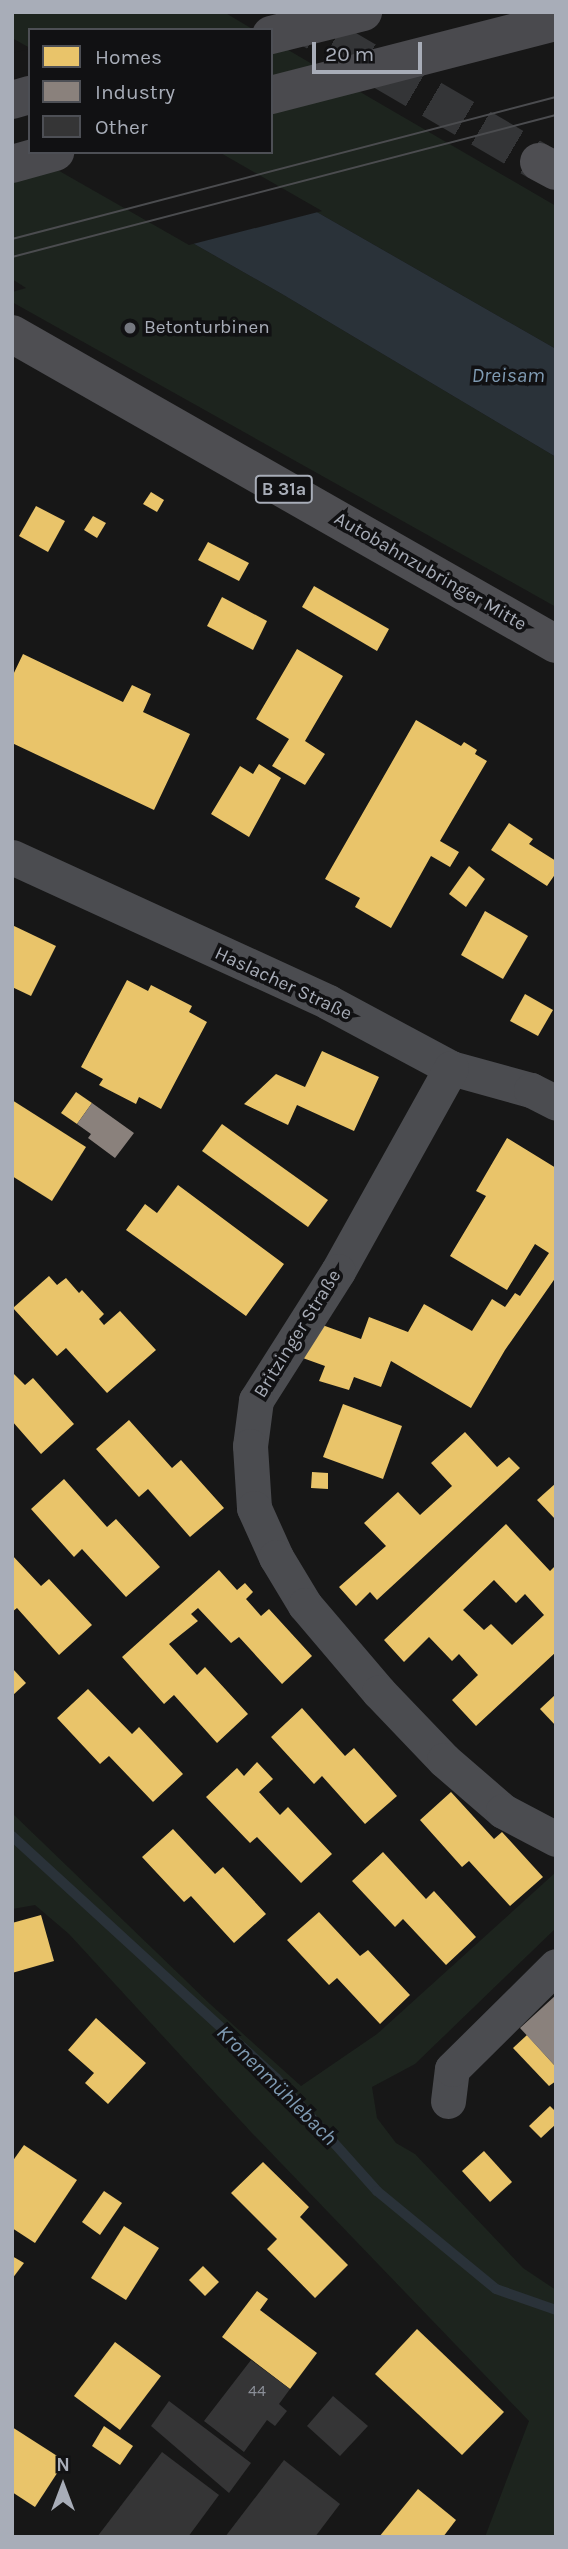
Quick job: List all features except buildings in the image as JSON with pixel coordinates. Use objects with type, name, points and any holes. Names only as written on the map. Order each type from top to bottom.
[{"type":"highway","name":"Autobahnzubringer Mitte","points":[[12,334],[556,644]]},
{"type":"main road","points":[[273,34],[363,12]]},
{"type":"main road","points":[[273,94],[556,22]]},
{"type":"main road","points":[[12,164],[48,154]]},
{"type":"street","name":"Haslacher Straße","points":[[12,857],[328,1003],[451,1068],[531,1090],[556,1103]]},
{"type":"street","name":"Britzinger Straße","points":[[451,1068],[338,1271],[256,1400],[250,1446],[254,1508],[276,1557],[305,1605],[379,1692],[444,1760],[503,1811],[556,1839]]},
{"type":"street","points":[[448,2101],[452,2069],[556,1966]]},
{"type":"shaded area","points":[[12,12],[224,12],[251,28],[28,28],[28,47],[12,38]]},
{"type":"shaded area","points":[[273,41],[556,206],[556,349],[215,154],[273,154]]},
{"type":"shaded area","points":[[12,140],[28,149],[28,154],[37,154],[282,294],[556,457],[556,607],[12,302],[12,292],[26,288],[12,279]]},
{"type":"shaded area","points":[[12,1813],[210,2004],[301,2086],[377,2034],[556,1872],[556,1928],[415,2064],[372,2087],[377,2118],[396,2143],[415,2154],[523,2268],[556,2290],[556,2537],[485,2537],[529,2421],[251,2132],[69,1934],[35,1905],[12,1909]]},
{"type":"water","name":"Dreisam","points":[[37,154],[215,154],[556,349],[556,457],[282,294]]},
{"type":"pier","points":[[28,49],[28,153],[12,144],[12,53]]},
{"type":"pier","points":[[30,154],[222,154],[322,211],[189,245]]},
{"type":"waterway","name":"Kronenmühlebach","points":[[12,1836],[276,2078],[377,2191],[496,2289],[556,2310]]},
{"type":"tunnel","points":[[284,13],[539,162]]},
{"type":"tram line","points":[[12,239],[556,97]]},
{"type":"tram line","points":[[12,257],[556,115]]},
{"type":"place","name":"Betonturbinen","points":[[130,328]]}]
